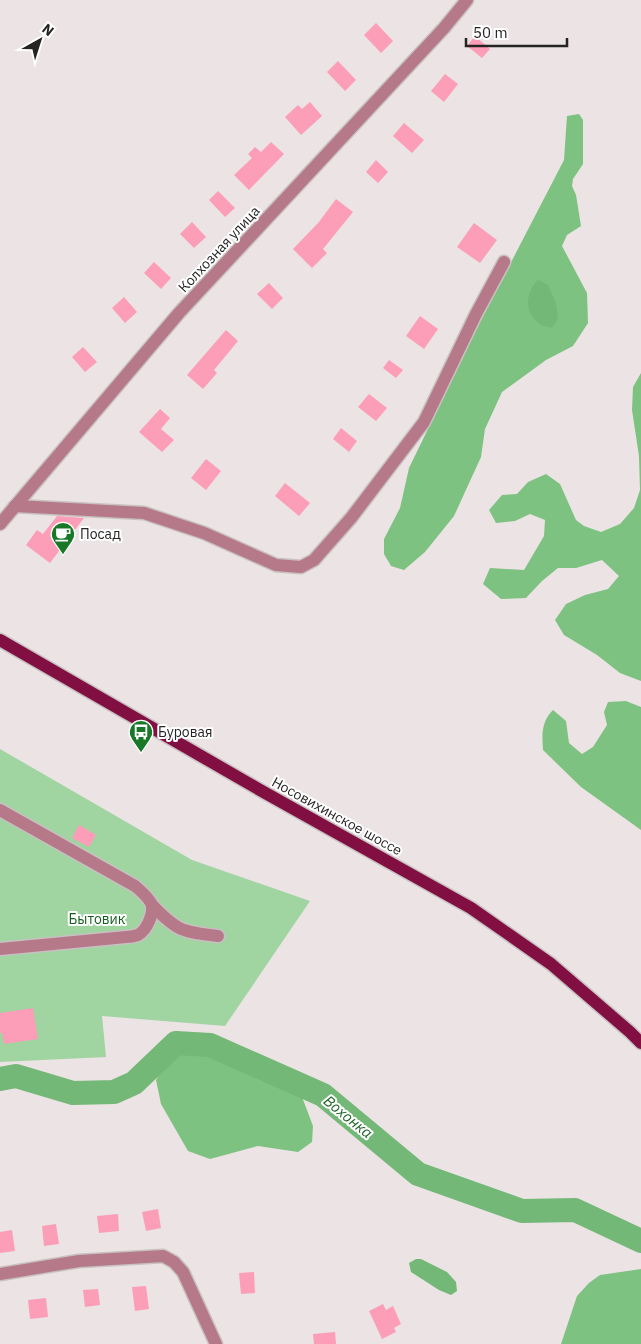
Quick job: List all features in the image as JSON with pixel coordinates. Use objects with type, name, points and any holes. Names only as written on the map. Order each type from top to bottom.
[{"type":"main road","name":"Носовихинское шоссе","points":[[0,640],[260,790],[470,908],[551,964],[641,1043]]},
{"type":"street","name":"Колхозная улица","points":[[0,524],[179,313],[444,28],[467,0]]},
{"type":"street","points":[[15,506],[144,513],[204,533],[276,565],[301,567],[314,560],[351,518],[424,422],[476,314],[504,262]]},
{"type":"street","points":[[0,810],[135,886],[170,924],[189,933],[218,936]]},
{"type":"street","points":[[0,949],[138,935],[146,926],[152,914],[152,905]]},
{"type":"street","points":[[0,1274],[79,1261],[163,1256],[174,1262],[183,1272],[216,1344]]},
{"type":"green space","name":"Бытовик","points":[[0,749],[192,860],[310,901],[225,1026],[102,1016],[106,1057],[0,1062]]},
{"type":"shaded area","points":[[579,114],[583,120],[583,164],[573,179],[572,186],[576,195],[581,226],[567,235],[562,246],[587,293],[588,323],[573,346],[546,360],[502,392],[485,429],[481,457],[454,516],[425,552],[404,570],[391,566],[384,554],[384,539],[400,508],[409,468],[477,328],[564,160],[567,116]]},
{"type":"shaded area","points":[[538,280],[548,285],[556,303],[558,319],[552,328],[538,323],[528,306],[529,295]]},
{"type":"shaded area","points":[[641,373],[641,681],[620,673],[597,655],[564,635],[555,620],[566,604],[585,595],[608,589],[619,576],[602,560],[576,568],[558,568],[526,598],[501,599],[483,584],[490,568],[524,570],[544,536],[545,520],[530,514],[515,521],[496,523],[489,510],[502,495],[517,494],[528,482],[546,474],[560,484],[576,520],[584,526],[601,532],[620,524],[634,508],[640,490],[639,456],[632,410],[633,387]]},
{"type":"shaded area","points":[[626,701],[641,707],[641,830],[581,787],[543,750],[544,724],[553,710],[566,721],[569,743],[582,754],[593,747],[607,725],[604,712],[608,702]]},
{"type":"shaded area","points":[[182,1052],[212,1056],[273,1082],[302,1097],[313,1126],[312,1142],[298,1152],[258,1146],[210,1159],[188,1151],[161,1104],[156,1080],[165,1065]]},
{"type":"shaded area","points":[[416,1259],[421,1259],[447,1272],[456,1282],[457,1291],[451,1295],[439,1290],[411,1272],[409,1263]]},
{"type":"shaded area","points":[[641,1269],[641,1344],[561,1344],[577,1296],[589,1283],[600,1275]]},
{"type":"building","points":[[376,23],[393,41],[381,53],[364,35]]},
{"type":"building","points":[[475,36],[490,49],[482,58],[467,46]]},
{"type":"building","points":[[338,61],[356,80],[345,91],[327,72]]},
{"type":"building","points":[[445,74],[458,84],[444,102],[431,91]]},
{"type":"building","points":[[310,102],[322,116],[301,135],[285,117],[298,105],[302,109]]},
{"type":"building","points":[[404,123],[424,140],[412,153],[393,136]]},
{"type":"building","points":[[271,142],[284,154],[249,190],[234,175],[252,158],[248,154],[255,147],[261,152]]},
{"type":"building","points":[[376,160],[388,172],[378,183],[366,172]]},
{"type":"building","points":[[218,191],[235,208],[225,217],[209,200]]},
{"type":"building","points":[[336,199],[353,212],[323,249],[327,253],[312,268],[293,249],[319,222]]},
{"type":"building","points":[[192,222],[206,237],[194,248],[180,234]]},
{"type":"building","points":[[474,223],[497,240],[480,263],[457,247]]},
{"type":"building","points":[[154,262],[171,278],[161,289],[144,273]]},
{"type":"building","points":[[269,283],[283,298],[272,309],[257,294]]},
{"type":"building","points":[[124,297],[137,312],[125,323],[112,308]]},
{"type":"building","points":[[420,316],[438,329],[424,349],[406,336]]},
{"type":"building","points":[[226,330],[238,341],[214,370],[217,373],[203,389],[187,375]]},
{"type":"building","points":[[83,347],[97,362],[85,372],[72,357]]},
{"type":"building","points":[[389,360],[403,370],[396,378],[383,368]]},
{"type":"building","points":[[369,394],[387,408],[376,421],[358,407]]},
{"type":"building","points":[[160,409],[170,418],[161,429],[174,440],[162,452],[139,432]]},
{"type":"building","points":[[341,428],[357,441],[349,452],[333,439]]},
{"type":"building","points":[[206,459],[221,471],[206,490],[191,478]]},
{"type":"building","points":[[285,483],[310,503],[299,516],[275,496]]},
{"type":"building","points":[[57,516],[84,518],[50,563],[26,545],[37,530],[43,534]]},
{"type":"building","points":[[79,825],[96,835],[89,847],[72,838]]},
{"type":"building","points":[[33,1008],[38,1039],[4,1044],[2,1033],[0,1033],[0,1013]]},
{"type":"building","points":[[158,1209],[161,1228],[146,1231],[142,1212]]},
{"type":"building","points":[[118,1214],[119,1231],[99,1233],[97,1216]]},
{"type":"building","points":[[56,1224],[59,1244],[44,1246],[42,1226]]},
{"type":"building","points":[[12,1230],[15,1251],[0,1253],[0,1232]]},
{"type":"building","points":[[254,1272],[255,1293],[241,1294],[239,1273]]},
{"type":"building","points":[[146,1286],[149,1309],[135,1311],[132,1287]]},
{"type":"building","points":[[98,1289],[100,1305],[85,1307],[83,1290]]},
{"type":"building","points":[[46,1298],[48,1317],[30,1319],[28,1300]]},
{"type":"building","points":[[383,1304],[386,1310],[393,1306],[401,1324],[394,1328],[396,1332],[382,1339],[369,1311]]},
{"type":"building","points":[[335,1332],[336,1344],[314,1344],[313,1334]]},
{"type":"waterway","name":"Вохонка","points":[[0,1079],[16,1076],[73,1093],[114,1092],[134,1083],[176,1043],[210,1045],[323,1095],[418,1174],[522,1211],[575,1210],[641,1241]]},
{"type":"place","name":"Посад","points":[[63,555]]},
{"type":"place","name":"Буровая","points":[[141,753]]}]
